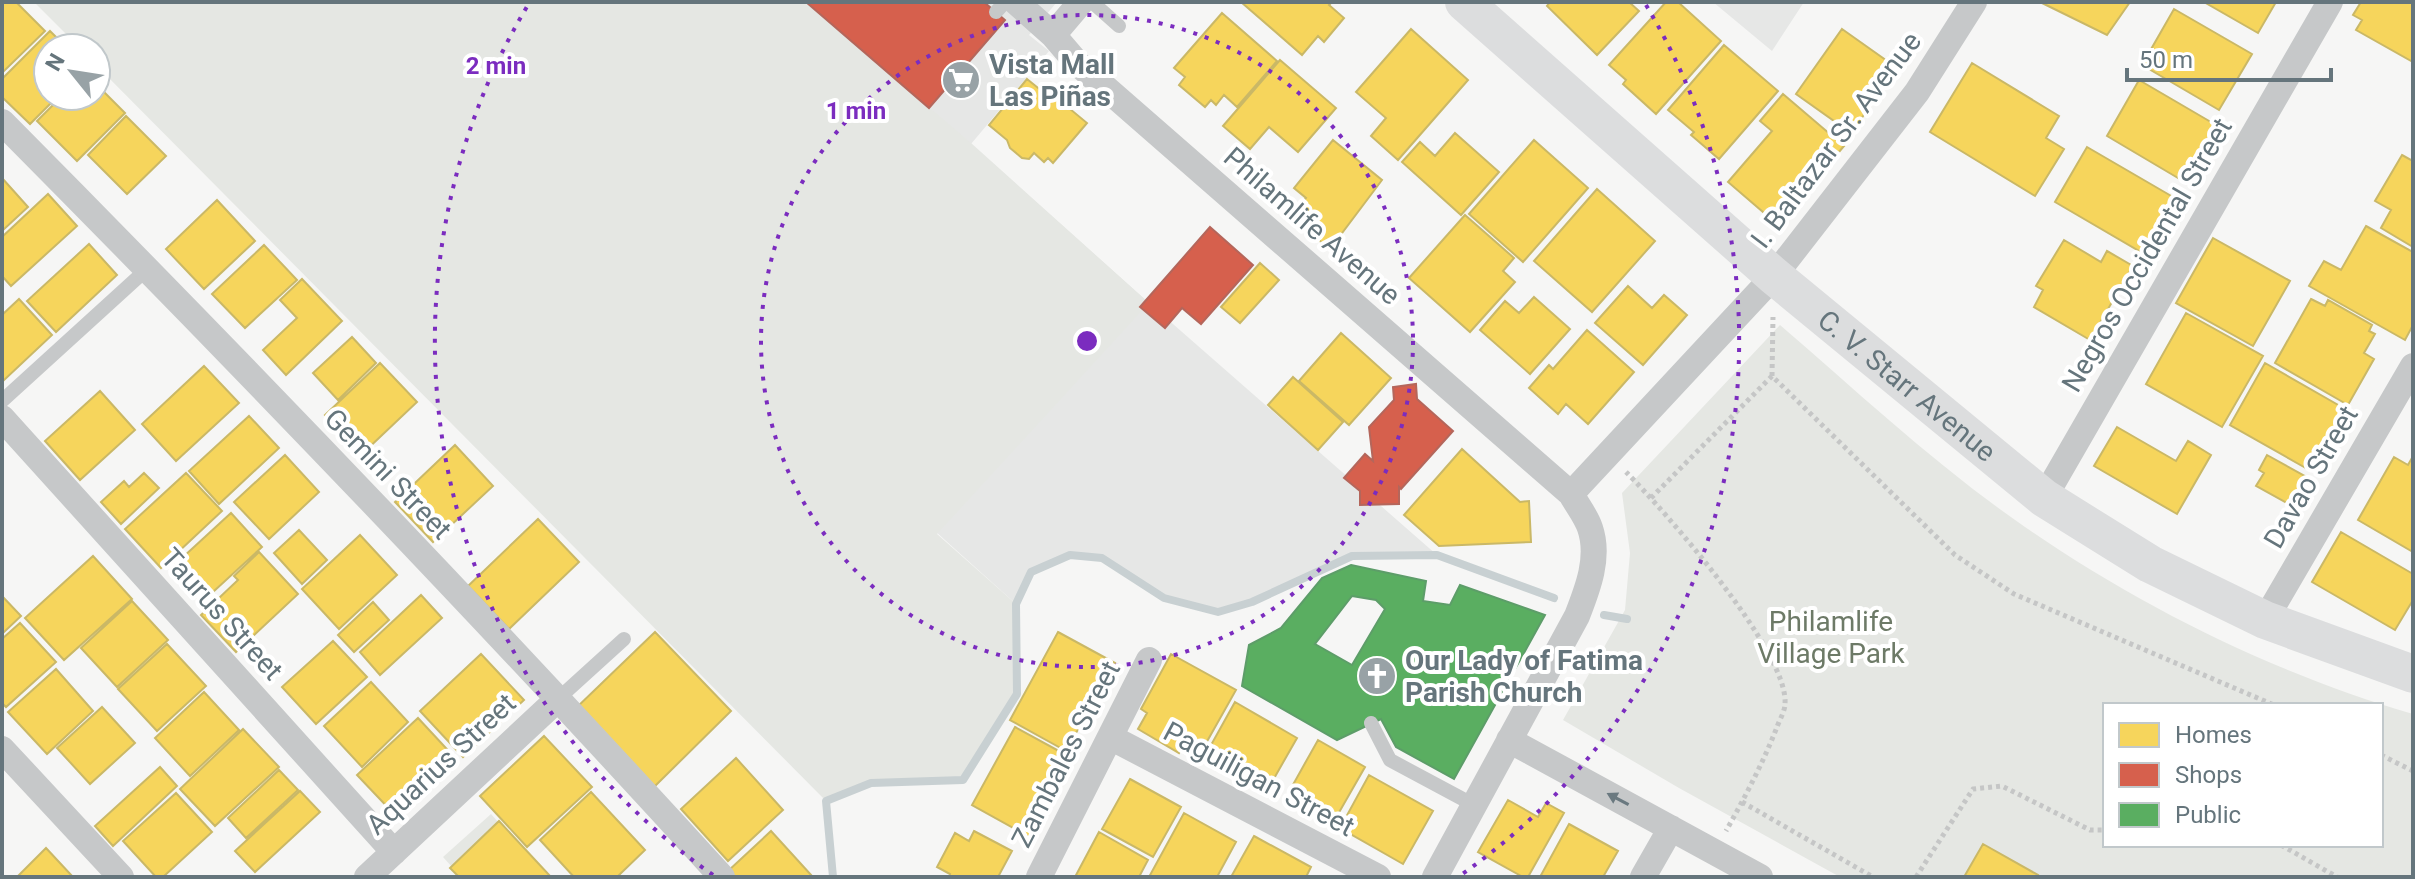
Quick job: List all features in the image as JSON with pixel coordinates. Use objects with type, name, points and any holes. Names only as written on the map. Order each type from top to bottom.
[{"type":"main road","name":"C. V. Starr Avenue","points":[[1464,2],[1774,276],[2044,498],[2150,564],[2265,620],[2413,674]]},
{"type":"street","points":[[1053,35],[1081,2]]},
{"type":"street","name":"I. Baltazar Sr. Avenue","points":[[1571,494],[1774,276],[1917,92],[1974,2]]},
{"type":"street","name":"Negros Occidental Street","points":[[2044,498],[2330,2]]},
{"type":"street","name":"Philamlife Avenue","points":[[1006,5],[1053,35],[1077,63],[1571,494]]},
{"type":"street","name":"Gemini Street","points":[[2,122],[559,698],[722,877]]},
{"type":"street","name":"Davao Street","points":[[2265,620],[2413,366]]},
{"type":"street","name":"Taurus Street","points":[[2,418],[394,852]]},
{"type":"street","points":[[1435,877],[1577,616],[1589,586],[1594,556],[1590,528],[1571,494]]},
{"type":"street","name":"Zambales Street","points":[[1039,877],[1149,660]]},
{"type":"street","name":"Aquarius Street","points":[[367,877],[559,698]]},
{"type":"street","name":"Paguiligan Street","points":[[1110,737],[1378,877]]},
{"type":"street","points":[[1509,740],[1760,877]]},
{"type":"street","points":[[2,749],[121,877]]},
{"type":"street","points":[[1643,877],[1671,828]]},
{"type":"lane","points":[[1092,2],[1119,26]]},
{"type":"lane","points":[[2,401],[147,269]]},
{"type":"lane","points":[[559,698],[624,639]]},
{"type":"lane","points":[[1371,723],[1390,760],[1474,805]]},
{"type":"path","points":[[1651,498],[1772,376],[1774,276]]},
{"type":"path","points":[[1772,376],[1955,555],[2014,594],[2269,703]]},
{"type":"path","points":[[1608,454],[1694,547],[1736,603],[1780,675],[1785,705],[1767,753],[1714,852]]},
{"type":"path","points":[[2383,756],[2413,771]]},
{"type":"path","points":[[1916,877],[1973,789],[2002,786],[2090,830],[2103,830]]},
{"type":"path","points":[[1742,802],[1873,877]]},
{"type":"path","points":[[2284,847],[2337,877]]},
{"type":"shaded area","points":[[348,2],[1057,2],[1029,35],[1049,51],[971,144],[1437,555],[1352,556],[1252,602],[1218,612],[1164,598],[1102,558],[1070,555],[1031,572],[1016,604]]},
{"type":"shaded area","points":[[1713,2],[1804,2],[1772,51]]},
{"type":"green space","points":[[34,2],[806,2],[971,143],[1149,303],[937,534],[1016,604],[1017,694],[963,780],[871,783],[826,801],[112,81],[112,32],[64,32]]},
{"type":"green space","name":"Philamlife Village Park","points":[[1780,325],[1961,480],[2070,557],[2212,636],[2261,659],[2378,703],[2103,703],[2103,847],[2383,847],[2383,705],[2413,714],[2413,877],[1840,877],[1563,720],[1625,610],[1630,553],[1622,493]]},
{"type":"green space","points":[[491,814],[547,877],[461,877],[443,857]]},
{"type":"building: Homes","points":[[2,2],[16,2],[45,31],[32,32],[32,44],[2,73]]},
{"type":"building: Homes","points":[[1241,2],[1332,2],[1329,5],[1344,18],[1324,42],[1318,36],[1302,55]]},
{"type":"building: Homes","points":[[1550,2],[1629,2],[1639,11],[1597,55],[1547,6]]},
{"type":"building: Homes","points":[[1666,2],[1678,2],[1721,41],[1656,114],[1623,84],[1626,80],[1609,65]]},
{"type":"building: Homes","points":[[2040,2],[2130,2],[2107,35]]},
{"type":"building: Homes","points":[[2204,2],[2276,2],[2258,33]]},
{"type":"building: Homes","points":[[2361,2],[2413,2],[2413,62],[2356,30],[2362,20],[2353,15]]},
{"type":"building: Homes","points":[[2174,9],[2252,54],[2219,110],[2142,65]]},
{"type":"building: Homes","points":[[1222,13],[1277,61],[1237,107],[1224,95],[1216,105],[1211,100],[1205,107],[1179,85],[1185,77],[1174,68]]},
{"type":"building: Homes","points":[[1411,29],[1468,80],[1398,160],[1371,136],[1386,118],[1356,92]]},
{"type":"building: Homes","points":[[1842,29],[1897,68],[1851,133],[1796,94]]},
{"type":"building: Homes","points":[[1724,45],[1778,91],[1719,159],[1668,110]]},
{"type":"building: Homes","points":[[32,49],[32,112],[42,112],[30,124],[2,97],[2,79]]},
{"type":"building: Homes","points":[[1280,60],[1336,108],[1298,152],[1269,127],[1250,149],[1223,126]]},
{"type":"building: Homes","points":[[1972,63],[2059,116],[2046,138],[2064,149],[2035,196],[1930,132]]},
{"type":"building: Homes","points":[[1027,79],[1043,92],[1046,89],[1087,123],[1053,163],[1048,158],[1044,162],[1034,153],[1029,159],[1022,158],[989,125]]},
{"type":"building: Homes","points":[[2139,80],[2216,125],[2183,181],[2107,136]]},
{"type":"building: Homes","points":[[1783,94],[1844,146],[1821,173],[1813,166],[1770,218],[1728,182],[1772,131],[1760,121]]},
{"type":"building: Homes","points":[[112,100],[125,113],[77,161],[37,121],[46,112],[112,112]]},
{"type":"building: Homes","points":[[126,116],[166,156],[127,194],[88,155]]},
{"type":"building: Homes","points":[[1455,133],[1499,172],[1461,215],[1402,162],[1420,142],[1435,156]]},
{"type":"building: Homes","points":[[1333,140],[1382,180],[1330,249],[1300,225],[1310,212],[1301,204],[1306,198],[1294,188]]},
{"type":"building: Homes","points":[[1534,140],[1588,188],[1523,262],[1469,214]]},
{"type":"building: Homes","points":[[2087,147],[2173,197],[2154,230],[2164,236],[2151,258],[2055,202]]},
{"type":"building: Homes","points":[[2402,155],[2413,161],[2413,247],[2381,228],[2391,210],[2375,201]]},
{"type":"building: Homes","points":[[2,178],[28,207],[2,231]]},
{"type":"building: Homes","points":[[1597,189],[1655,241],[1592,312],[1534,261]]},
{"type":"building: Homes","points":[[48,194],[77,226],[11,286],[2,276],[2,237]]},
{"type":"building: Homes","points":[[217,200],[255,241],[204,289],[166,249]]},
{"type":"building: Homes","points":[[1465,215],[1514,258],[1503,271],[1515,282],[1470,332],[1409,278]]},
{"type":"building: Homes","points":[[2366,226],[2413,252],[2413,325],[2405,340],[2309,286],[2324,261],[2341,270]]},
{"type":"building: Homes","points":[[2213,238],[2290,281],[2253,346],[2176,303]]},
{"type":"building: Homes","points":[[2064,240],[2101,262],[2107,251],[2133,266],[2090,340],[2034,307],[2043,290],[2036,286]]},
{"type":"building: Homes","points":[[89,244],[117,275],[56,332],[27,301]]},
{"type":"building: Homes","points":[[264,245],[297,280],[245,328],[212,294]]},
{"type":"building: Homes","points":[[1260,263],[1279,280],[1240,323],[1221,307]]},
{"type":"building: Homes","points":[[302,279],[342,321],[286,375],[263,350],[297,318],[280,300]]},
{"type":"building: Homes","points":[[1628,286],[1652,308],[1664,295],[1687,315],[1643,365],[1595,323]]},
{"type":"building: Homes","points":[[1534,297],[1570,329],[1530,374],[1480,330],[1505,301],[1519,313]]},
{"type":"building: Homes","points":[[19,299],[52,335],[2,382],[2,315]]},
{"type":"building: Homes","points":[[2311,299],[2325,306],[2328,300],[2372,325],[2369,331],[2375,334],[2364,353],[2374,359],[2348,405],[2275,363]]},
{"type":"building: Homes","points":[[2186,313],[2263,356],[2222,427],[2146,384]]},
{"type":"building: Homes","points":[[1587,330],[1634,372],[1588,424],[1566,404],[1558,414],[1529,388],[1549,365],[1553,369]]},
{"type":"building: Homes","points":[[1341,333],[1391,378],[1349,425],[1299,381]]},
{"type":"building: Homes","points":[[352,337],[376,363],[338,400],[313,373]]},
{"type":"building: Homes","points":[[380,363],[417,402],[362,454],[325,415]]},
{"type":"building: Homes","points":[[2265,363],[2354,414],[2335,447],[2327,443],[2311,471],[2230,425]]},
{"type":"building: Homes","points":[[204,366],[239,403],[176,461],[142,424]]},
{"type":"building: Homes","points":[[1293,377],[1343,422],[1318,450],[1268,405]]},
{"type":"building: Homes","points":[[100,391],[135,430],[80,480],[45,441]]},
{"type":"building: Homes","points":[[249,416],[279,448],[219,504],[189,471]]},
{"type":"building: Homes","points":[[2117,427],[2176,461],[2188,441],[2211,455],[2177,514],[2094,466]]},
{"type":"building: Homes","points":[[455,445],[493,486],[433,542],[395,502]]},
{"type":"building: Homes","points":[[1462,449],[1520,502],[1529,501],[1531,542],[1439,546],[1404,515]]},
{"type":"building: Homes","points":[[285,455],[319,492],[269,539],[234,502]]},
{"type":"building: Homes","points":[[2267,455],[2310,479],[2294,507],[2256,486],[2264,473],[2259,470]]},
{"type":"building: Homes","points":[[2413,456],[2413,552],[2358,520],[2394,457],[2408,465]]},
{"type":"building: Homes","points":[[144,473],[159,488],[121,524],[101,502],[124,481],[129,487]]},
{"type":"building: Homes","points":[[186,473],[222,511],[161,568],[125,529]]},
{"type":"building: Homes","points":[[231,513],[262,547],[201,603],[170,569]]},
{"type":"building: Homes","points":[[538,519],[579,562],[509,629],[468,586]]},
{"type":"building: Homes","points":[[299,530],[327,560],[302,584],[274,553]]},
{"type":"building: Homes","points":[[2341,532],[2413,574],[2413,600],[2395,630],[2312,582]]},
{"type":"building: Homes","points":[[360,535],[397,575],[339,629],[302,589]]},
{"type":"building: Homes","points":[[259,552],[298,594],[236,652],[201,615],[238,580],[234,576]]},
{"type":"building: Homes","points":[[93,556],[132,599],[64,660],[25,618]]},
{"type":"building: Homes","points":[[421,595],[442,618],[380,675],[360,652]]},
{"type":"building: Homes","points":[[2,596],[21,616],[2,634]]},
{"type":"building: Homes","points":[[132,601],[168,640],[117,687],[81,648]]},
{"type":"building: Homes","points":[[373,602],[389,620],[354,652],[338,635]]},
{"type":"building: Homes","points":[[20,623],[56,662],[6,707],[2,703],[2,639]]},
{"type":"building: Homes","points":[[655,632],[731,711],[652,789],[575,709]]},
{"type":"building: Homes","points":[[1058,632],[1115,663],[1066,751],[1010,720]]},
{"type":"building: Homes","points":[[333,641],[367,677],[316,724],[282,687]]},
{"type":"building: Homes","points":[[167,644],[206,686],[157,731],[118,689]]},
{"type":"building: Homes","points":[[481,654],[524,700],[463,757],[420,711]]},
{"type":"building: Homes","points":[[1171,654],[1236,690],[1205,745],[1189,735],[1179,753],[1138,729],[1147,713],[1141,709]]},
{"type":"building: Homes","points":[[56,669],[93,711],[47,754],[8,712]]},
{"type":"building: Homes","points":[[371,682],[408,722],[362,767],[324,726]]},
{"type":"building: Homes","points":[[204,692],[239,730],[190,776],[155,738]]},
{"type":"building: Homes","points":[[1235,702],[1297,738],[1268,789],[1206,754]]},
{"type":"building: Homes","points":[[102,707],[135,743],[90,784],[57,748]]},
{"type":"building: Homes","points":[[418,718],[457,760],[396,816],[357,775]]},
{"type":"building: Homes","points":[[1015,727],[1068,756],[1054,780],[1061,784],[1031,838],[972,805]]},
{"type":"building: Homes","points":[[243,729],[279,767],[215,826],[180,789]]},
{"type":"building: Homes","points":[[544,736],[592,787],[527,847],[480,796]]},
{"type":"building: Homes","points":[[1318,740],[1365,767],[1337,816],[1290,790]]},
{"type":"building: Homes","points":[[736,758],[783,810],[728,861],[681,809]]},
{"type":"building: Homes","points":[[160,767],[177,786],[113,846],[95,826]]},
{"type":"building: Homes","points":[[279,770],[298,790],[246,838],[228,818]]},
{"type":"building: Homes","points":[[1369,775],[1433,811],[1403,864],[1340,828]]},
{"type":"building: Homes","points":[[1130,779],[1181,807],[1153,857],[1102,829]]},
{"type":"building: Homes","points":[[300,791],[320,812],[255,872],[235,851]]},
{"type":"building: Homes","points":[[591,792],[645,850],[617,877],[574,877],[540,840]]},
{"type":"building: Homes","points":[[176,793],[212,832],[163,877],[156,877],[123,841]]},
{"type":"building: Homes","points":[[1508,800],[1538,817],[1546,803],[1564,813],[1528,877],[1478,852]]},
{"type":"building: Homes","points":[[1184,813],[1236,842],[1217,877],[1149,877]]},
{"type":"building: Homes","points":[[499,821],[551,877],[459,877],[450,868]]},
{"type":"building: Homes","points":[[1569,824],[1618,851],[1603,877],[1540,877]]},
{"type":"building: Homes","points":[[771,831],[811,877],[734,877],[728,871]]},
{"type":"building: Homes","points":[[974,831],[1012,851],[998,877],[949,877],[950,874],[937,867],[955,833],[969,841]]},
{"type":"building: Homes","points":[[1099,832],[1148,860],[1139,877],[1075,877]]},
{"type":"building: Homes","points":[[1254,836],[1311,867],[1306,877],[1231,877]]},
{"type":"building: Homes","points":[[1983,844],[2038,875],[2037,877],[1964,877]]},
{"type":"building: Homes","points":[[46,848],[73,877],[17,877]]},
{"type":"building: Shops","points":[[806,2],[984,2],[1005,20],[929,108]]},
{"type":"building: Shops","points":[[1210,227],[1253,265],[1201,324],[1182,308],[1165,328],[1140,307]]},
{"type":"building: Shops","points":[[1416,384],[1417,399],[1453,431],[1401,489],[1399,487],[1399,504],[1360,505],[1360,491],[1344,478],[1365,454],[1373,461],[1369,427],[1394,400],[1393,387]]},
{"type":"building: Public","name":"Our Lady of Fatima Parish Church","points":[[1351,565],[1426,581],[1423,601],[1450,605],[1460,585],[1545,615],[1454,779],[1396,747],[1381,719],[1337,740],[1242,686],[1249,645],[1281,628],[1322,578]],"holes":[[[1352,596],[1376,600],[1385,609],[1352,665],[1315,644]]]},
{"type":"waterway","points":[[833,877],[826,801],[871,783],[963,780],[1017,694],[1016,604],[1031,572],[1070,555],[1102,558],[1164,598],[1218,612],[1252,602],[1352,556],[1437,555],[1554,598]]},
{"type":"waterway","points":[[1604,615],[1627,619]]},
{"type":"place","name":"Vista Mall Las Piñas","points":[[961,80]]},
{"type":"place","name":"Our Lady of Fatima Parish Church","points":[[1377,676]]}]
